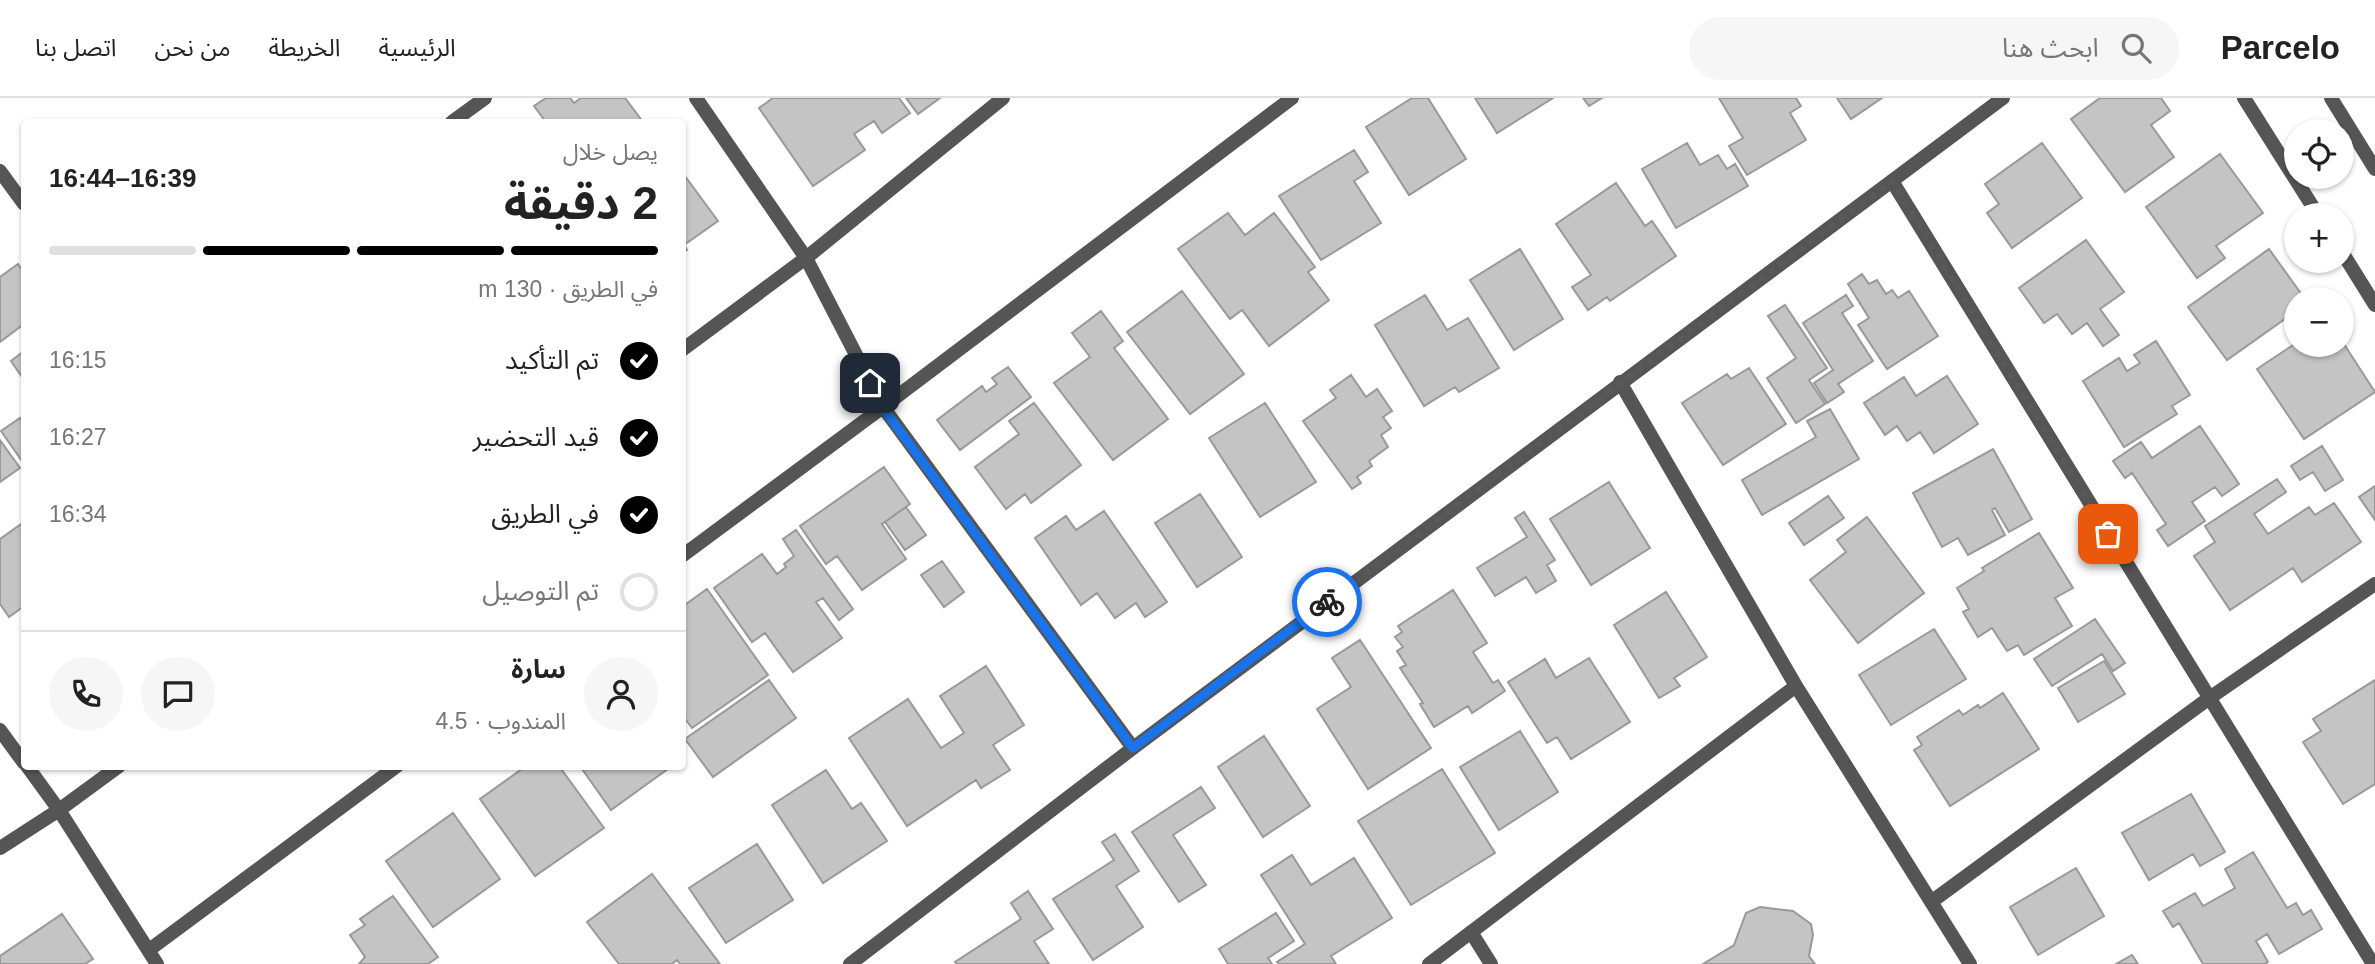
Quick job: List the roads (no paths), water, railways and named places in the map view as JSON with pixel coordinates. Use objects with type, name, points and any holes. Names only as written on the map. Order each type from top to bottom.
[{"type":"street","points":[[456,119],[485,98]]},
{"type":"street","points":[[696,98],[806,258],[883,408],[1133,748]]},
{"type":"street","points":[[686,348],[806,258],[1003,98]]},
{"type":"street","points":[[686,553],[883,408],[1292,98]]},
{"type":"street","points":[[855,963],[1133,748],[2003,98]]},
{"type":"street","points":[[2244,98],[2310,203]]},
{"type":"street","points":[[2331,98],[2375,169]]},
{"type":"street","points":[[0,172],[21,200]]},
{"type":"street","points":[[1892,181],[2373,964]]},
{"type":"street","points":[[2354,271],[2375,305]]},
{"type":"street","points":[[1620,382],[1796,686],[1970,964]]},
{"type":"street","points":[[1931,902],[2208,699],[2375,584]]},
{"type":"street","points":[[1429,964],[1796,686]]},
{"type":"street","points":[[0,730],[21,758]]},
{"type":"street","points":[[30,770],[59,810],[157,964]]},
{"type":"street","points":[[0,848],[114,770]]},
{"type":"street","points":[[149,950],[392,770]]},
{"type":"street","points":[[1471,933],[1491,964]]}]
